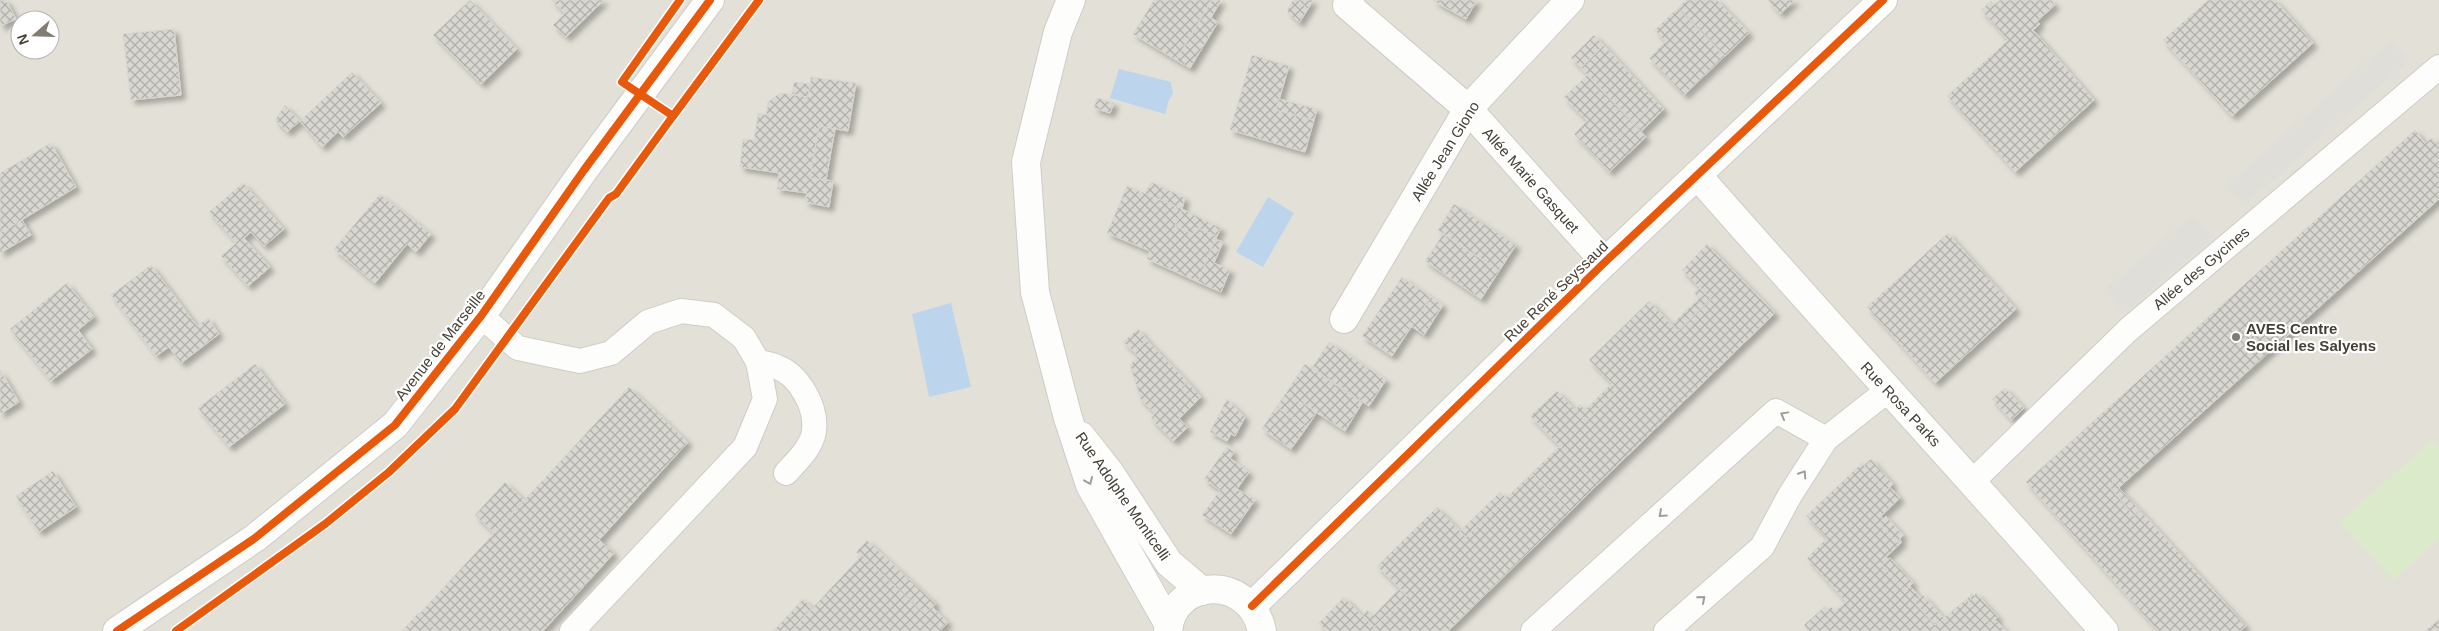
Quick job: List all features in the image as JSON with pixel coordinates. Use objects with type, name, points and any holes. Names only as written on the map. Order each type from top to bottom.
[{"type":"street","name":"Avenue de Marseille","points":[[117,631],[255,538],[395,425],[481,316],[584,170],[710,0]]},
{"type":"street","name":"Rue Adolphe Monticelli","points":[[1071,0],[1058,32],[1026,162],[1035,292],[1068,418],[1090,485],[1168,628]]},
{"type":"street","name":"Allée Marie Gasquet","points":[[1350,0],[1347,6],[1468,109],[1605,262]]},
{"type":"street","name":"Rue René Seyssaud","points":[[1252,606],[1605,262],[1883,0]]},
{"type":"street","name":"Allée Jean Giono","points":[[1344,318],[1468,109],[1569,1]]},
{"type":"street","name":"Rue Rosa Parks","points":[[1698,176],[1888,391],[1973,481],[2104,631]]},
{"type":"street","name":"Rue Adolphe Monticelli","points":[[1068,418],[1110,473],[1169,563],[1202,591],[1181,604],[1168,628]]},
{"type":"street","points":[[1202,591],[1216,589],[1230,591],[1252,606],[1260,619],[1262,631]]},
{"type":"lane","name":"Allée des Gycines","points":[[1973,481],[2128,330],[2439,67]]},
{"type":"lane","points":[[481,316],[518,348],[580,361],[611,353],[648,322],[681,311],[714,316],[744,338],[758,362],[765,398],[745,447],[572,631]]},
{"type":"lane","points":[[758,362],[778,367],[792,378],[805,395],[813,410],[814,432],[805,451],[786,473]]},
{"type":"lane","points":[[1666,631],[1762,547],[1790,495],[1826,439],[1888,391]]},
{"type":"lane","points":[[1533,631],[1776,411],[1826,439]]},
{"type":"shaded area","points":[[0,0],[2439,0],[2439,631],[0,631]]},
{"type":"shaded area","points":[[2391,40],[2409,61],[2243,206],[2225,186]]},
{"type":"shaded area","points":[[2192,215],[2212,238],[2124,313],[2104,290]]},
{"type":"green space","points":[[2432,440],[2439,448],[2439,539],[2393,580],[2340,522]]},
{"type":"water","points":[[1119,69],[1171,82],[1173,94],[1165,114],[1110,98]]},
{"type":"water","points":[[1268,197],[1294,213],[1263,267],[1236,252]]},
{"type":"water","points":[[951,303],[971,387],[929,397],[912,314]]},
{"type":"building","points":[[0,0],[6,0],[11,10],[10,22],[0,26]]},
{"type":"building","points":[[470,0],[517,49],[481,84],[433,35]]},
{"type":"building","points":[[551,0],[604,0],[566,37],[553,25],[565,13]]},
{"type":"building","points":[[1154,0],[1212,0],[1176,60],[1133,34]]},
{"type":"building","points":[[1212,0],[1221,0],[1211,18],[1218,22],[1190,68],[1176,60]]},
{"type":"building","points":[[1293,0],[1298,0],[1308,9],[1299,23],[1287,11]]},
{"type":"building","points":[[1298,0],[1313,0],[1308,9]]},
{"type":"building","points":[[1432,0],[1477,0],[1466,19]]},
{"type":"building","points":[[1686,0],[1717,0],[1749,33],[1725,56],[1678,8]]},
{"type":"building","points":[[1768,0],[1795,0],[1780,14]]},
{"type":"building","points":[[2000,0],[2051,0],[2055,5],[2037,21],[2040,24],[2033,30],[2094,100],[2015,172],[1947,96],[2008,40],[1981,10],[1991,1],[1994,5]]},
{"type":"building","points":[[2208,0],[2275,0],[2313,43],[2232,116],[2163,40]]},
{"type":"building","points":[[1678,8],[1725,56],[1684,95],[1649,58],[1665,42],[1655,30]]},
{"type":"building","points":[[174,29],[181,95],[131,100],[123,34]]},
{"type":"building","points":[[1594,35],[1604,45],[1581,68],[1571,58]]},
{"type":"building","points":[[1604,45],[1656,101],[1633,123],[1581,68]]},
{"type":"building","points":[[1252,55],[1289,66],[1276,110],[1314,120],[1305,152],[1230,130]]},
{"type":"building","points":[[352,72],[381,103],[343,137],[338,132],[322,147],[300,121]]},
{"type":"building","points":[[1587,75],[1633,123],[1597,158],[1574,134],[1587,121],[1564,97]]},
{"type":"building","points":[[811,77],[856,83],[848,131],[819,126],[810,178],[833,181],[829,207],[805,202],[807,193],[777,189],[779,173],[740,167],[743,139],[754,140],[758,113],[766,115],[768,102],[780,93],[808,97]]},
{"type":"building","points":[[794,82],[810,84],[808,97],[792,94]]},
{"type":"building","points":[[1097,98],[1114,103],[1110,113],[1094,108]]},
{"type":"building","points":[[1279,99],[1317,109],[1314,120],[1276,110]]},
{"type":"building","points":[[1656,101],[1664,109],[1641,132],[1633,123]]},
{"type":"building","points":[[285,105],[300,121],[287,132],[275,120]]},
{"type":"building","points":[[1633,123],[1646,137],[1609,172],[1597,158]]},
{"type":"building","points":[[819,126],[835,129],[826,180],[810,178]]},
{"type":"building","name":"AVES Centre Social les Salyens","points":[[2415,130],[2425,143],[2432,138],[2439,147],[2439,199],[2126,481],[2121,475],[2109,486],[2134,516],[2140,510],[2246,626],[2240,631],[2158,631],[2026,482]]},
{"type":"building","points":[[51,143],[76,187],[0,233],[0,173]]},
{"type":"building","points":[[1151,182],[1185,198],[1182,209],[1145,194]]},
{"type":"building","points":[[243,183],[284,229],[264,246],[251,232],[244,238],[270,267],[248,286],[221,256],[236,243],[209,212]]},
{"type":"building","points":[[1127,186],[1182,209],[1175,226],[1193,234],[1197,228],[1217,236],[1198,282],[1147,259],[1150,251],[1107,233]]},
{"type":"building","points":[[380,194],[431,234],[416,252],[407,244],[375,283],[334,249]]},
{"type":"building","points":[[1454,204],[1516,245],[1499,271],[1438,230]]},
{"type":"building","points":[[1182,209],[1221,228],[1217,236],[1197,228],[1193,234],[1175,226]]},
{"type":"building","points":[[22,220],[31,235],[0,253],[0,233]]},
{"type":"building","points":[[1948,233],[2016,309],[1935,383],[1867,307]]},
{"type":"building","points":[[1443,234],[1499,271],[1481,299],[1425,261]]},
{"type":"building","points":[[1215,239],[1223,242],[1214,263],[1230,270],[1221,292],[1198,282]]},
{"type":"building","points":[[1707,244],[1775,313],[1597,485],[1530,416],[1557,391],[1586,421],[1618,390],[1589,360],[1649,301],[1678,331],[1711,299],[1682,270]]},
{"type":"building","points":[[151,265],[197,326],[208,318],[219,334],[181,363],[169,347],[156,356],[111,295]]},
{"type":"building","points":[[1402,277],[1431,297],[1392,356],[1362,336]]},
{"type":"building","points":[[67,283],[94,317],[78,330],[92,349],[51,381],[10,329]]},
{"type":"building","points":[[1699,288],[1711,299],[1678,331],[1672,324],[1699,298],[1694,293]]},
{"type":"building","points":[[1431,297],[1443,305],[1424,335],[1411,326]]},
{"type":"building","points":[[1138,329],[1148,341],[1132,350],[1123,342]]},
{"type":"building","points":[[1148,341],[1188,382],[1181,388],[1196,402],[1179,419],[1188,427],[1173,441],[1151,419],[1155,413],[1141,400],[1130,365],[1138,356],[1132,350]]},
{"type":"building","points":[[1329,342],[1386,380],[1369,406],[1312,368]]},
{"type":"building","points":[[255,364],[285,404],[229,447],[198,408]]},
{"type":"building","points":[[1305,364],[1362,403],[1345,431],[1286,393]]},
{"type":"building","points":[[0,370],[19,402],[0,414]]},
{"type":"building","points":[[1188,382],[1201,397],[1196,402],[1181,388]]},
{"type":"building","points":[[1612,383],[1618,390],[1586,421],[1575,410],[1580,404],[1585,410]]},
{"type":"building","points":[[629,387],[688,442],[599,540],[614,553],[543,631],[438,631],[419,614]]},
{"type":"building","points":[[2005,388],[2024,408],[2011,420],[1992,399]]},
{"type":"building","points":[[1286,393],[1317,412],[1307,427],[1276,407]]},
{"type":"building","points":[[1227,399],[1245,417],[1235,436],[1231,434],[1227,441],[1210,432]]},
{"type":"building","points":[[1276,407],[1307,427],[1291,449],[1262,429]]},
{"type":"building","points":[[1560,446],[1597,485],[1570,512],[1532,473]]},
{"type":"building","points":[[1227,447],[1234,452],[1230,458],[1249,472],[1237,489],[1255,500],[1231,534],[1202,515],[1220,490],[1204,479]]},
{"type":"building","points":[[1871,459],[1893,484],[1886,491],[1864,465]]},
{"type":"building","points":[[1862,463],[1886,491],[1890,487],[1900,498],[1881,516],[1883,519],[1879,523],[1897,543],[1900,540],[1902,542],[1886,557],[1888,559],[1882,565],[1905,591],[1910,586],[1920,597],[1915,603],[1935,625],[1969,597],[1971,599],[1968,602],[1990,624],[1995,619],[2006,631],[1813,631],[1832,615],[1828,610],[1831,607],[1835,611],[1846,602],[1807,558],[1827,538],[1806,516]]},
{"type":"building","points":[[53,471],[76,507],[39,532],[16,496]]},
{"type":"building","points":[[1532,473],[1570,512],[1448,631],[1326,631],[1319,623],[1344,597],[1374,627],[1407,596],[1377,566],[1437,507],[1466,537]]},
{"type":"building","points":[[2121,475],[2126,481],[2119,488],[2140,510],[2134,516],[2109,486]]},
{"type":"building","points":[[505,482],[524,500],[494,533],[475,515]]},
{"type":"building","points":[[1500,492],[1506,498],[1466,537],[1460,531]]},
{"type":"building","points":[[1886,516],[1903,535],[1897,543],[1879,523]]},
{"type":"building","points":[[867,540],[936,604],[925,614],[856,552]]},
{"type":"building","points":[[862,555],[925,614],[932,607],[948,622],[940,631],[791,631]]},
{"type":"building","points":[[1890,558],[1913,583],[1905,591],[1882,565]]},
{"type":"building","points":[[1399,589],[1407,596],[1374,627],[1363,616],[1367,610],[1373,616]]},
{"type":"building","points":[[1972,593],[1974,596],[1976,593],[1998,617],[1990,624],[1968,602],[1971,599],[1969,597]]},
{"type":"building","points":[[1923,595],[1944,618],[1935,625],[1915,603]]},
{"type":"building","points":[[803,599],[812,608],[791,631],[773,631]]},
{"type":"building","points":[[1825,606],[1832,615],[1813,631],[1809,631],[1804,625]]},
{"type":"building","points":[[419,614],[438,631],[402,631]]},
{"type":"building","points":[[2439,619],[2439,631],[2425,631]]},
{"type":"cycle path","points":[[680,0],[622,82],[673,116],[759,0]]},
{"type":"cycle path","points":[[117,631],[255,538],[395,425],[481,316],[584,170],[710,0]]},
{"type":"cycle path","points":[[1252,606],[1605,262],[1883,0]]},
{"type":"cycle path","points":[[176,631],[325,524],[389,472],[455,409],[609,198],[616,194],[673,116]]},
{"type":"place","name":"AVES Centre Social les Salyens","points":[[2236,337]]}]
